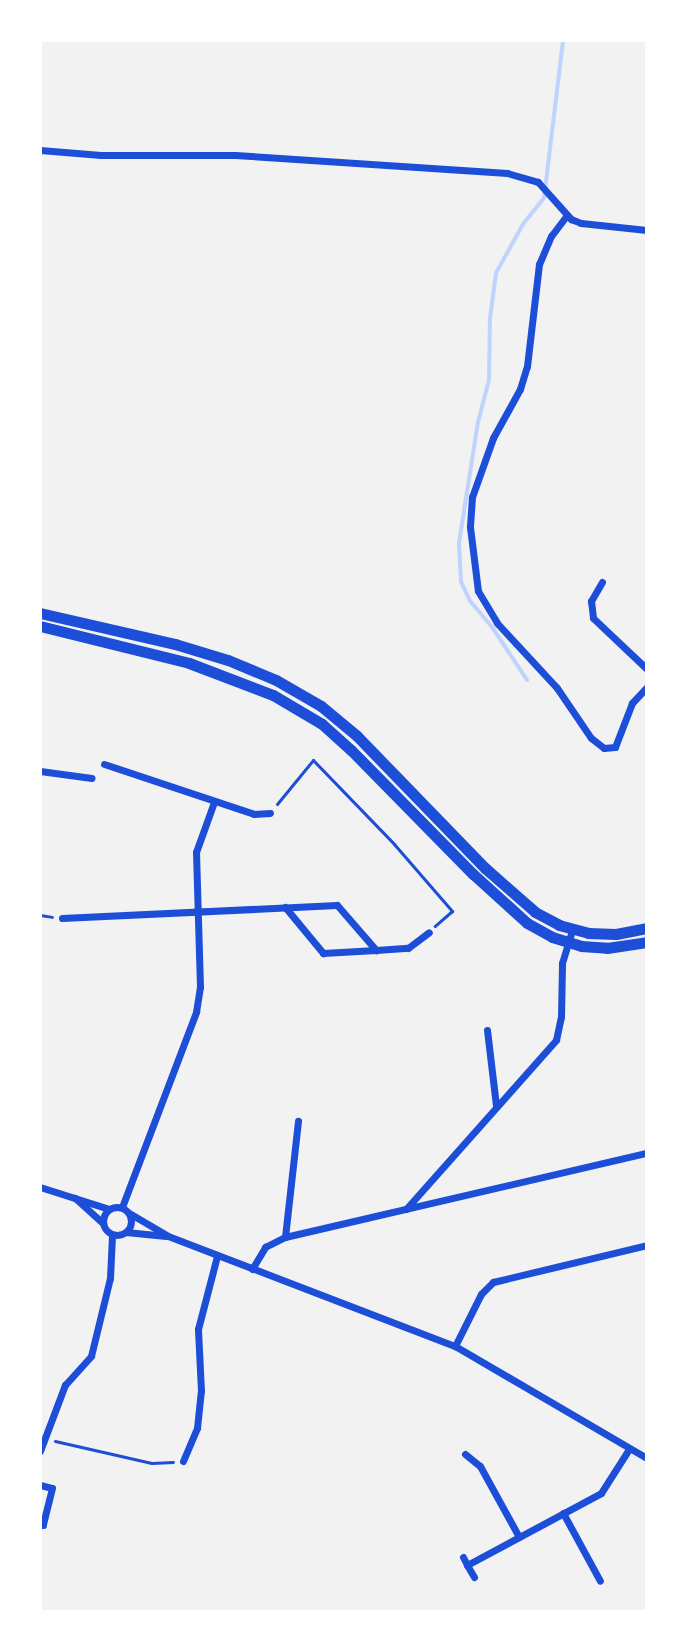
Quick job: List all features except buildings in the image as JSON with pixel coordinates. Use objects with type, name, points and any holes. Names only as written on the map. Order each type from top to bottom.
[{"type":"main road","points":[[40,613],[218,657],[276,680],[308,698],[366,744],[503,886],[535,912],[572,930],[616,934],[647,928]]},
{"type":"main road","points":[[40,626],[189,663],[256,687],[296,707],[351,750],[503,904],[540,931],[568,943],[607,948],[647,942]]},
{"type":"street","points":[[40,150],[101,155],[235,155],[507,173],[538,182],[567,215],[593,226],[647,230]]},
{"type":"street","points":[[567,215],[551,236],[539,264],[527,366],[520,389],[493,438],[472,497],[470,527],[478,591],[497,623],[557,688],[591,738],[604,748],[615,747],[632,703],[647,687]]},
{"type":"street","points":[[602,582],[590,608],[596,624],[647,669]]},
{"type":"street","points":[[104,764],[254,814],[270,813]]},
{"type":"street","points":[[40,771],[92,778]]},
{"type":"street","points":[[122,1207],[196,1012],[200,987],[196,852],[214,802]]},
{"type":"street","points":[[62,918],[337,905],[376,950]]},
{"type":"street","points":[[285,907],[323,953],[408,948],[429,932]]},
{"type":"street","points":[[405,1211],[556,1040],[561,1017],[562,963],[572,930]]},
{"type":"street","points":[[487,1030],[496,1105]]},
{"type":"street","points":[[285,1237],[298,1121]]},
{"type":"street","points":[[252,1269],[260,1251],[285,1237],[647,1153]]},
{"type":"street","points":[[40,1187],[109,1209],[122,1207],[168,1236],[455,1346],[647,1458]]},
{"type":"street","points":[[40,1451],[43,1438],[54,1421],[65,1385],[91,1356],[110,1278],[112,1235],[75,1198]]},
{"type":"street","points":[[102,1222],[109,1209]]},
{"type":"street","points":[[126,1232],[131,1222],[129,1213]]},
{"type":"street","points":[[112,1235],[126,1232],[168,1236]]},
{"type":"street","points":[[455,1346],[481,1294],[493,1282],[647,1245]]},
{"type":"street","points":[[183,1461],[197,1428],[201,1391],[198,1329],[217,1256]]},
{"type":"street","points":[[474,1577],[465,1561],[519,1537],[607,1488],[629,1449]]},
{"type":"street","points":[[465,1454],[480,1466],[519,1537]]},
{"type":"street","points":[[40,1485],[52,1488],[43,1525],[40,1525]]},
{"type":"street","points":[[563,1513],[600,1581]]},
{"type":"path","points":[[270,813],[313,760],[394,844],[452,911],[429,932]]},
{"type":"path","points":[[43,1438],[152,1463],[183,1461]]},
{"type":"waterway","points":[[527,680],[492,627],[470,601],[461,582],[459,543],[478,422],[489,380],[490,318],[496,273],[523,224],[544,198],[563,40]]}]
